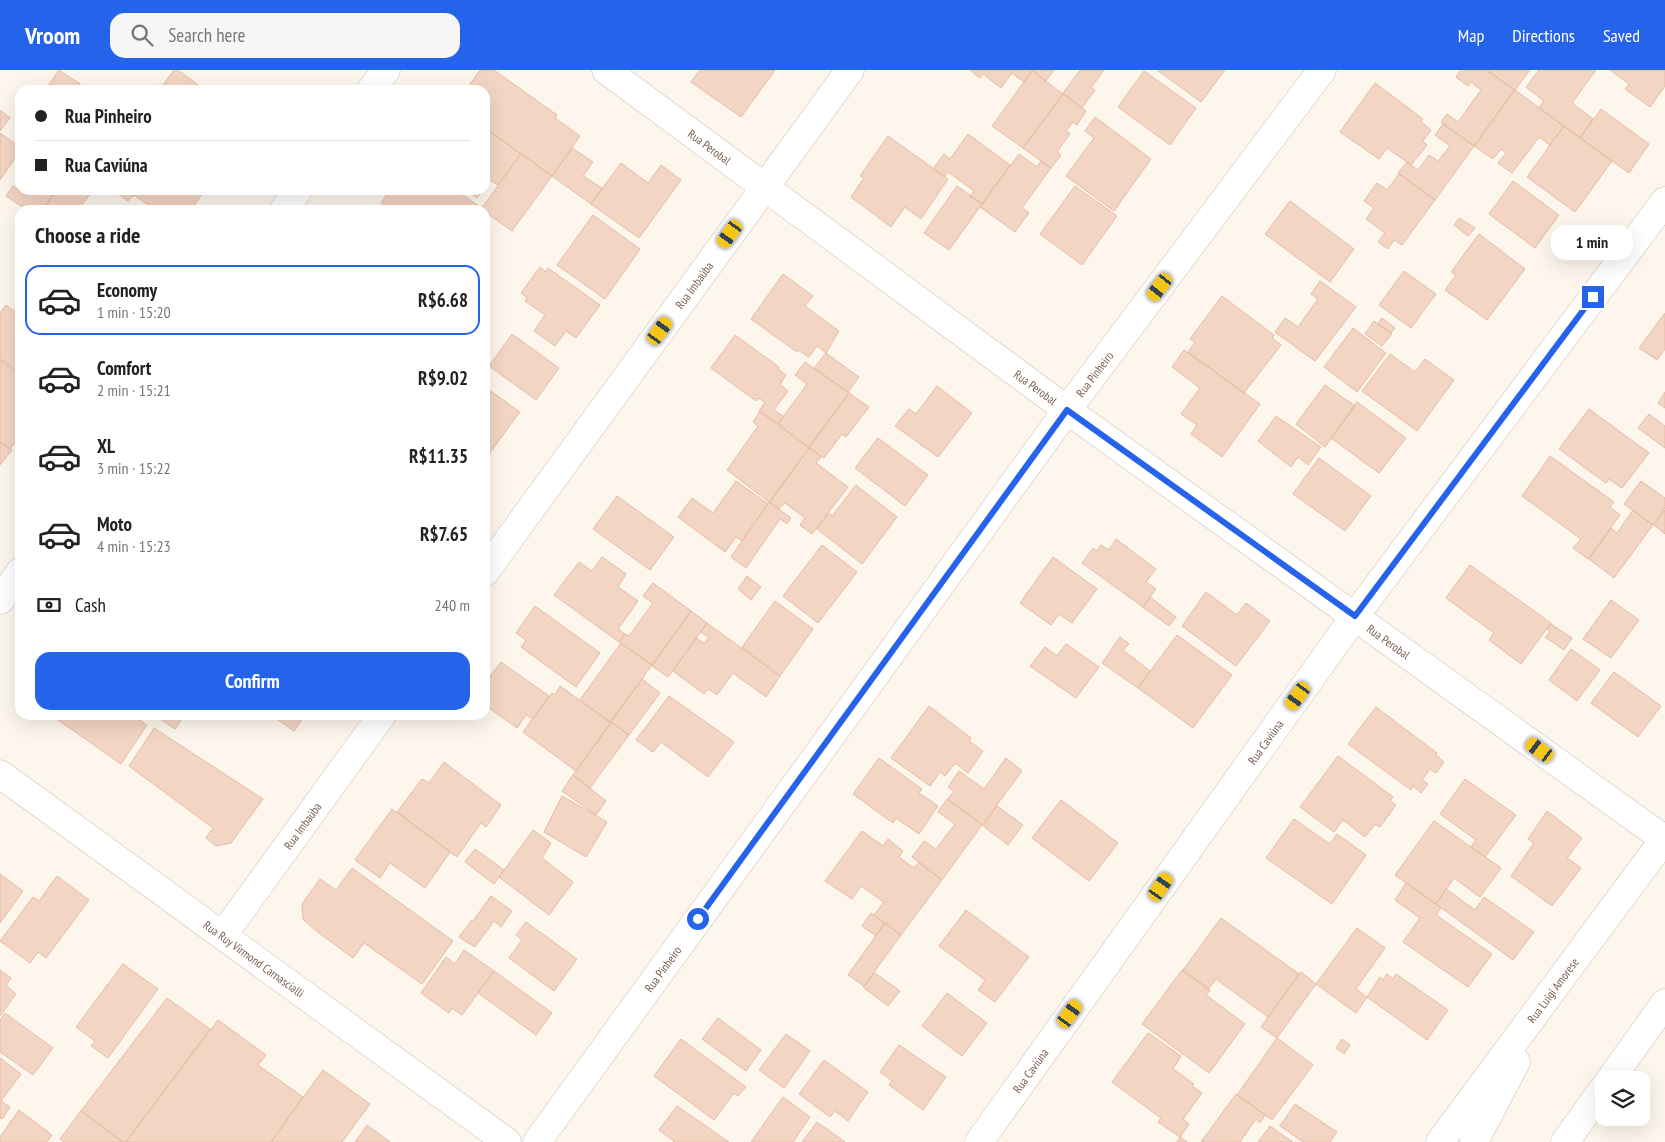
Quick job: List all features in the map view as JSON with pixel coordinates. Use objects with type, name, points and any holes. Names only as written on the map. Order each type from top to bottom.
[{"type":"street","points":[[375,85],[386,70]]},
{"type":"street","name":"Rua Perobal","points":[[606,70],[1067,410],[1665,839]]},
{"type":"street","name":"Rua Imbaúba","points":[[490,565],[850,70]]},
{"type":"street","name":"Rua Pinheiro","points":[[537,1142],[1067,410],[1322,70]]},
{"type":"street","name":"Rua Caviúna","points":[[979,1142],[1355,616],[1665,201]]},
{"type":"street","points":[[0,600],[15,579]]},
{"type":"street","name":"Rua Imbaúba","points":[[222,935],[378,720]]},
{"type":"street","name":"Rua Ruy Virmond Carnascialli","points":[[0,774],[507,1142]]},
{"type":"street","name":"Rua Luigi Amorese","points":[[1440,1142],[1665,839]]},
{"type":"street","points":[[1474,1142],[1557,983]]},
{"type":"street","points":[[1616,1071],[1665,1003]]},
{"type":"street","points":[[1565,1142],[1595,1100]]},
{"type":"building","points":[[59,70],[80,84],[80,85],[48,85]]},
{"type":"building","points":[[174,70],[178,70],[198,85],[163,85]]},
{"type":"building","points":[[480,70],[494,70],[557,115],[555,118],[580,136],[552,176],[490,132],[490,85],[470,85]]},
{"type":"building","points":[[700,70],[775,70],[741,117],[691,82]]},
{"type":"building","points":[[970,70],[1032,71],[1024,82],[1012,73],[1001,88],[983,74],[980,78]]},
{"type":"building","points":[[1031,70],[1054,70],[1046,81]]},
{"type":"building","points":[[1080,70],[1104,70],[1091,88],[1095,90],[1082,108],[1063,93]]},
{"type":"building","points":[[1157,70],[1225,70],[1201,102]]},
{"type":"building","points":[[1461,70],[1486,70],[1514,90],[1474,146],[1441,122],[1447,114],[1458,122],[1481,90],[1471,82],[1468,86],[1456,77]]},
{"type":"building","points":[[1487,70],[1530,70],[1515,90]]},
{"type":"building","points":[[1539,70],[1596,70],[1572,103],[1593,119],[1580,138],[1539,108],[1544,101],[1526,87]]},
{"type":"building","points":[[1610,70],[1665,70],[1665,86],[1650,107],[1625,89],[1629,84]]},
{"type":"building","points":[[1032,71],[1063,94],[1023,148],[992,126]]},
{"type":"building","points":[[1144,71],[1196,108],[1170,145],[1118,107]]},
{"type":"building","points":[[1375,83],[1423,119],[1421,122],[1431,130],[1423,141],[1427,145],[1411,165],[1387,148],[1379,159],[1340,132]]},
{"type":"building","points":[[1515,90],[1564,126],[1550,145],[1539,137],[1512,173],[1498,163],[1506,153],[1501,149],[1493,159],[1474,146]]},
{"type":"building","points":[[1063,94],[1086,111],[1077,125],[1073,122],[1066,131],[1070,134],[1057,152],[1061,155],[1051,168],[1023,148]]},
{"type":"building","points":[[1601,109],[1649,144],[1629,173],[1580,138]]},
{"type":"building","points":[[0,110],[10,118],[0,131]]},
{"type":"building","points":[[1095,117],[1151,159],[1114,211],[1066,176],[1094,138],[1085,131]]},
{"type":"building","points":[[1443,124],[1474,146],[1435,200],[1398,173],[1407,162],[1418,170],[1429,155],[1438,161],[1450,146],[1435,135]]},
{"type":"building","points":[[1564,126],[1612,161],[1575,212],[1527,177]]},
{"type":"building","points":[[490,132],[521,154],[498,185],[490,180]]},
{"type":"building","points":[[0,133],[15,144],[15,158],[0,180]]},
{"type":"building","points":[[968,134],[1010,165],[982,204],[970,196],[974,191],[948,172],[944,177],[933,169],[944,154],[950,159]]},
{"type":"building","points":[[888,136],[948,179],[921,219],[905,207],[891,227],[851,197],[864,178],[860,176]]},
{"type":"building","points":[[572,148],[593,162],[583,176],[602,188],[591,204],[552,176]]},
{"type":"building","points":[[521,154],[552,176],[512,231],[490,215],[490,205],[484,205]]},
{"type":"building","points":[[1019,154],[1037,167],[1041,161],[1051,168],[1022,208],[1029,213],[1015,232],[980,207]]},
{"type":"building","points":[[621,163],[648,183],[661,165],[681,180],[639,238],[591,204]]},
{"type":"building","points":[[1399,174],[1435,200],[1402,245],[1394,240],[1388,249],[1378,242],[1385,233],[1366,219],[1374,208],[1364,201],[1377,183],[1387,190]]},
{"type":"building","points":[[1513,181],[1559,215],[1535,248],[1489,214]]},
{"type":"building","points":[[13,186],[15,187],[15,195],[53,195],[46,205],[20,205],[6,196]]},
{"type":"building","points":[[957,186],[982,204],[949,250],[924,233]]},
{"type":"building","points":[[1075,186],[1117,216],[1082,265],[1040,234]]},
{"type":"building","points":[[53,195],[89,195],[82,205],[46,205]]},
{"type":"building","points":[[120,195],[134,195],[128,201]]},
{"type":"building","points":[[134,195],[201,195],[194,205],[148,205]]},
{"type":"building","points":[[387,195],[463,195],[477,205],[384,205],[381,203]]},
{"type":"building","points":[[1290,201],[1354,249],[1330,282],[1265,234]]},
{"type":"building","points":[[593,215],[640,249],[605,299],[557,265]]},
{"type":"building","points":[[1459,218],[1475,228],[1468,236],[1454,225]]},
{"type":"building","points":[[1479,234],[1525,269],[1487,320],[1445,290],[1456,275],[1451,272]]},
{"type":"building","points":[[540,267],[546,272],[548,268],[600,305],[576,338],[566,331],[555,346],[534,331],[545,315],[525,301],[527,298],[521,293]]},
{"type":"building","points":[[1404,271],[1436,294],[1411,328],[1379,305]]},
{"type":"building","points":[[783,274],[813,296],[805,306],[839,331],[826,353],[817,346],[809,357],[798,350],[797,352],[751,319]]},
{"type":"building","points":[[1320,281],[1356,307],[1315,361],[1275,332],[1285,318],[1298,327],[1318,299],[1311,294]]},
{"type":"building","points":[[1222,296],[1274,335],[1272,338],[1281,345],[1244,393],[1188,352],[1195,342],[1190,339]]},
{"type":"building","points":[[6,305],[15,311],[15,370],[0,359],[0,313]]},
{"type":"building","points":[[1665,313],[1665,349],[1657,360],[1639,348]]},
{"type":"building","points":[[1382,318],[1395,328],[1391,333],[1378,324]]},
{"type":"building","points":[[1374,321],[1392,334],[1382,346],[1365,334]]},
{"type":"building","points":[[1353,328],[1386,353],[1357,392],[1324,367]]},
{"type":"building","points":[[512,334],[559,368],[536,400],[490,367]]},
{"type":"building","points":[[735,335],[779,367],[778,369],[786,375],[780,384],[788,391],[774,410],[783,416],[778,424],[759,411],[765,402],[758,398],[756,401],[711,368]]},
{"type":"building","points":[[1184,350],[1260,404],[1222,457],[1191,434],[1197,425],[1181,414],[1200,388],[1172,367]]},
{"type":"building","points":[[826,353],[859,377],[848,392],[814,368]]},
{"type":"building","points":[[1390,354],[1415,372],[1425,359],[1454,380],[1417,431],[1362,391]]},
{"type":"building","points":[[0,359],[15,370],[15,442],[10,449],[0,442]]},
{"type":"building","points":[[805,362],[849,393],[809,448],[778,424],[807,384],[795,375]]},
{"type":"building","points":[[1325,385],[1355,406],[1325,447],[1296,424]]},
{"type":"building","points":[[937,386],[972,413],[938,457],[895,426],[909,409],[916,414]]},
{"type":"building","points":[[490,391],[520,412],[490,453]]},
{"type":"building","points":[[1665,392],[1665,408],[1658,403]]},
{"type":"building","points":[[849,393],[869,407],[846,437],[842,434],[824,458],[809,447]]},
{"type":"building","points":[[1357,402],[1406,438],[1379,473],[1331,438]]},
{"type":"building","points":[[1589,409],[1649,453],[1622,488],[1609,479],[1606,483],[1559,449]]},
{"type":"building","points":[[760,411],[809,448],[769,502],[727,470],[758,426],[753,422]]},
{"type":"building","points":[[1649,414],[1665,426],[1665,448],[1638,428]]},
{"type":"building","points":[[1276,416],[1321,447],[1308,465],[1298,457],[1291,467],[1258,441]]},
{"type":"building","points":[[878,438],[928,475],[905,506],[855,468]]},
{"type":"building","points":[[0,442],[12,450],[0,465]]},
{"type":"building","points":[[809,448],[821,457],[816,463],[848,487],[812,534],[800,525],[805,518],[785,503],[779,509],[770,502]]},
{"type":"building","points":[[1550,456],[1614,502],[1610,507],[1620,515],[1588,559],[1573,548],[1581,539],[1522,496]]},
{"type":"building","points":[[1319,458],[1371,496],[1345,531],[1293,494]]},
{"type":"building","points":[[736,481],[768,504],[742,541],[736,537],[725,552],[678,517],[692,498],[713,513]]},
{"type":"building","points":[[1641,481],[1665,498],[1665,508],[1653,525],[1624,504]]},
{"type":"building","points":[[856,485],[897,517],[862,564],[817,529],[829,513],[832,516]]},
{"type":"building","points":[[617,496],[674,537],[650,570],[593,529]]},
{"type":"building","points":[[769,502],[791,518],[787,524],[780,519],[746,568],[731,557]]},
{"type":"building","points":[[1633,510],[1653,525],[1614,578],[1589,559],[1611,528],[1617,533]]},
{"type":"building","points":[[1665,510],[1665,534],[1654,525]]},
{"type":"building","points":[[1116,539],[1156,569],[1146,582],[1156,589],[1143,607],[1082,563],[1093,548],[1097,551],[1101,545],[1109,550]]},
{"type":"building","points":[[822,545],[857,572],[818,623],[783,596]]},
{"type":"building","points":[[602,557],[626,574],[618,587],[638,601],[618,629],[625,634],[619,642],[554,595],[579,562],[592,571]]},
{"type":"building","points":[[1053,557],[1097,589],[1072,623],[1059,614],[1051,625],[1020,603]]},
{"type":"building","points":[[1470,565],[1551,623],[1521,664],[1489,640],[1494,633],[1446,598]]},
{"type":"building","points":[[747,576],[761,587],[751,600],[738,589]]},
{"type":"building","points":[[653,583],[691,611],[652,665],[619,642],[625,634],[629,636],[653,603],[643,596]]},
{"type":"building","points":[[1206,592],[1237,615],[1246,603],[1270,621],[1236,666],[1182,626]]},
{"type":"building","points":[[1150,597],[1176,617],[1169,626],[1143,607]]},
{"type":"building","points":[[1611,600],[1639,620],[1611,658],[1583,639]]},
{"type":"building","points":[[775,601],[813,629],[780,676],[742,647]]},
{"type":"building","points":[[535,606],[600,653],[576,687],[521,647],[526,640],[516,633]]},
{"type":"building","points":[[691,611],[707,623],[668,677],[652,666]]},
{"type":"building","points":[[707,623],[780,676],[766,697],[733,673],[717,695],[708,689],[704,694],[673,671],[696,638],[704,643],[709,638],[701,632]]},
{"type":"building","points":[[1551,624],[1572,638],[1564,650],[1545,637],[1550,632],[1547,629]]},
{"type":"building","points":[[1177,635],[1232,675],[1193,728],[1138,688]]},
{"type":"building","points":[[1120,637],[1129,644],[1123,650],[1150,671],[1138,688],[1102,663]]},
{"type":"building","points":[[621,643],[652,665],[610,722],[580,700]]},
{"type":"building","points":[[1066,644],[1099,667],[1076,698],[1030,666],[1045,647],[1057,656]]},
{"type":"building","points":[[1571,649],[1600,670],[1577,701],[1549,680]]},
{"type":"building","points":[[501,662],[549,696],[533,719],[526,715],[517,728],[490,709],[490,676]]},
{"type":"building","points":[[1614,672],[1661,706],[1638,737],[1591,703]]},
{"type":"building","points":[[642,679],[660,693],[629,735],[611,722]]},
{"type":"building","points":[[560,686],[611,723],[576,771],[523,732],[552,693],[555,695]]},
{"type":"building","points":[[669,696],[734,742],[708,777],[661,742],[653,752],[636,740]]},
{"type":"building","points":[[929,706],[971,738],[969,741],[983,751],[968,773],[955,763],[945,776],[940,772],[930,786],[891,758]]},
{"type":"building","points":[[1376,707],[1437,753],[1436,755],[1444,762],[1436,773],[1430,769],[1422,780],[1428,784],[1421,793],[1413,786],[1411,790],[1348,744]]},
{"type":"building","points":[[58,720],[140,720],[147,725],[121,764]]},
{"type":"building","points":[[162,720],[181,720],[175,729]]},
{"type":"building","points":[[278,720],[302,720],[294,731]]},
{"type":"building","points":[[611,722],[629,735],[590,788],[573,775]]},
{"type":"building","points":[[154,728],[263,799],[231,843],[216,846],[206,838],[213,828],[129,766]]},
{"type":"building","points":[[1338,756],[1393,797],[1390,801],[1396,805],[1380,827],[1375,824],[1365,837],[1343,820],[1334,832],[1300,807]]},
{"type":"building","points":[[879,758],[922,789],[919,793],[938,806],[919,834],[896,818],[893,823],[853,794]]},
{"type":"building","points":[[1006,758],[1022,771],[982,825],[948,799],[954,791],[948,787],[959,771],[984,789]]},
{"type":"building","points":[[444,762],[501,805],[486,827],[481,823],[457,857],[397,812],[422,779],[429,783]]},
{"type":"building","points":[[573,775],[606,801],[596,815],[562,791]]},
{"type":"building","points":[[1465,779],[1516,815],[1485,857],[1471,847],[1476,840],[1440,814]]},
{"type":"building","points":[[562,796],[607,822],[586,857],[544,832]]},
{"type":"building","points":[[947,799],[982,825],[942,880],[912,857],[924,841],[936,849],[955,824],[938,812]]},
{"type":"building","points":[[1061,800],[1118,843],[1089,881],[1032,838]]},
{"type":"building","points":[[997,806],[1023,825],[1008,845],[983,826]]},
{"type":"building","points":[[392,809],[450,852],[425,888],[390,863],[380,878],[355,860]]},
{"type":"building","points":[[1547,811],[1582,838],[1567,858],[1581,868],[1552,906],[1511,876],[1534,843],[1528,839]]},
{"type":"building","points":[[1294,819],[1330,844],[1337,834],[1366,855],[1332,904],[1266,858]]},
{"type":"building","points":[[1434,821],[1501,868],[1480,897],[1454,878],[1436,904],[1395,875]]},
{"type":"building","points":[[533,830],[551,843],[542,858],[573,882],[549,915],[499,877]]},
{"type":"building","points":[[862,831],[883,846],[888,839],[903,851],[899,857],[914,868],[919,862],[942,880],[901,935],[874,915],[884,902],[861,886],[852,899],[825,881]]},
{"type":"building","points":[[475,849],[504,870],[494,884],[465,862]]},
{"type":"building","points":[[352,868],[453,941],[422,984],[364,943],[353,958],[303,919],[302,904],[320,879],[336,890]]},
{"type":"building","points":[[0,874],[23,891],[0,923]]},
{"type":"building","points":[[57,876],[89,900],[46,958],[38,952],[30,963],[0,941],[33,897],[39,901]]},
{"type":"building","points":[[1406,883],[1441,908],[1436,915],[1492,954],[1468,987],[1403,942],[1420,918],[1395,900]]},
{"type":"building","points":[[1446,889],[1475,910],[1484,897],[1534,932],[1513,960],[1436,904]]},
{"type":"building","points":[[491,896],[512,911],[501,927],[494,921],[475,947],[459,937]]},
{"type":"building","points":[[966,910],[1029,957],[995,1002],[978,990],[985,980],[939,946]]},
{"type":"building","points":[[871,913],[885,923],[876,936],[862,926]]},
{"type":"building","points":[[1221,918],[1299,974],[1268,1017],[1216,979],[1208,989],[1183,970]]},
{"type":"building","points":[[526,922],[577,959],[554,991],[509,958],[522,940],[516,935]]},
{"type":"building","points":[[885,923],[901,935],[864,986],[848,975]]},
{"type":"building","points":[[1357,928],[1385,948],[1356,989],[1367,997],[1356,1013],[1316,984]]},
{"type":"building","points":[[464,950],[494,971],[462,1015],[452,1008],[449,1013],[421,993],[446,957],[455,964]]},
{"type":"building","points":[[123,964],[158,989],[108,1058],[91,1046],[95,1041],[76,1027]]},
{"type":"building","points":[[0,970],[11,978],[6,985],[16,994],[0,1016]]},
{"type":"building","points":[[1182,970],[1210,990],[1206,995],[1245,1024],[1209,1073],[1142,1024]]},
{"type":"building","points":[[494,971],[552,1013],[536,1035],[478,993]]},
{"type":"building","points":[[1301,972],[1316,984],[1277,1038],[1261,1027]]},
{"type":"building","points":[[875,973],[900,991],[888,1006],[863,987]]},
{"type":"building","points":[[1387,974],[1393,979],[1396,974],[1448,1010],[1427,1040],[1367,997],[1380,977],[1383,980]]},
{"type":"building","points":[[947,993],[987,1023],[962,1056],[922,1026]]},
{"type":"building","points":[[167,998],[210,1029],[126,1142],[123,1142],[81,1111]]},
{"type":"building","points":[[5,1013],[53,1048],[33,1075],[0,1052],[0,1020]]},
{"type":"building","points":[[718,1018],[761,1050],[746,1071],[702,1039]]},
{"type":"building","points":[[218,1020],[266,1055],[258,1065],[303,1097],[271,1142],[126,1142]]},
{"type":"building","points":[[1148,1033],[1181,1056],[1173,1069],[1194,1084],[1192,1086],[1202,1093],[1183,1119],[1189,1124],[1180,1137],[1158,1122],[1161,1118],[1112,1082]]},
{"type":"building","points":[[786,1034],[810,1051],[784,1088],[759,1070]]},
{"type":"building","points":[[1277,1038],[1313,1065],[1272,1120],[1237,1095]]},
{"type":"building","points":[[681,1039],[746,1087],[738,1096],[734,1093],[714,1120],[654,1076]]},
{"type":"building","points":[[1342,1039],[1350,1045],[1344,1054],[1336,1048]]},
{"type":"building","points":[[899,1045],[946,1077],[923,1110],[889,1085],[892,1081],[880,1072]]},
{"type":"building","points":[[0,1058],[21,1074],[1,1101],[10,1107],[2,1119],[0,1118]]},
{"type":"building","points":[[824,1060],[868,1092],[848,1121],[835,1111],[830,1117],[799,1094]]},
{"type":"building","points":[[323,1070],[370,1104],[342,1142],[271,1142]]},
{"type":"building","points":[[1236,1094],[1265,1115],[1260,1123],[1256,1119],[1240,1142],[1201,1142]]},
{"type":"building","points":[[783,1097],[810,1117],[793,1142],[751,1142]]},
{"type":"building","points":[[1295,1104],[1337,1132],[1330,1142],[1303,1142],[1280,1126]]},
{"type":"building","points":[[677,1106],[729,1142],[673,1142],[659,1130]]},
{"type":"building","points":[[19,1110],[52,1135],[47,1142],[0,1142],[0,1137]]},
{"type":"building","points":[[81,1111],[123,1142],[64,1142],[60,1139]]},
{"type":"building","points":[[817,1122],[845,1142],[802,1142]]},
{"type":"building","points":[[367,1125],[390,1142],[355,1142]]},
{"type":"building","points":[[1270,1126],[1293,1142],[1258,1142]]},
{"type":"building","points":[[1180,1137],[1187,1142],[1177,1142]]},
{"type":"route","points":[[698,919],[1067,410],[1355,616],[1593,297]]}]
